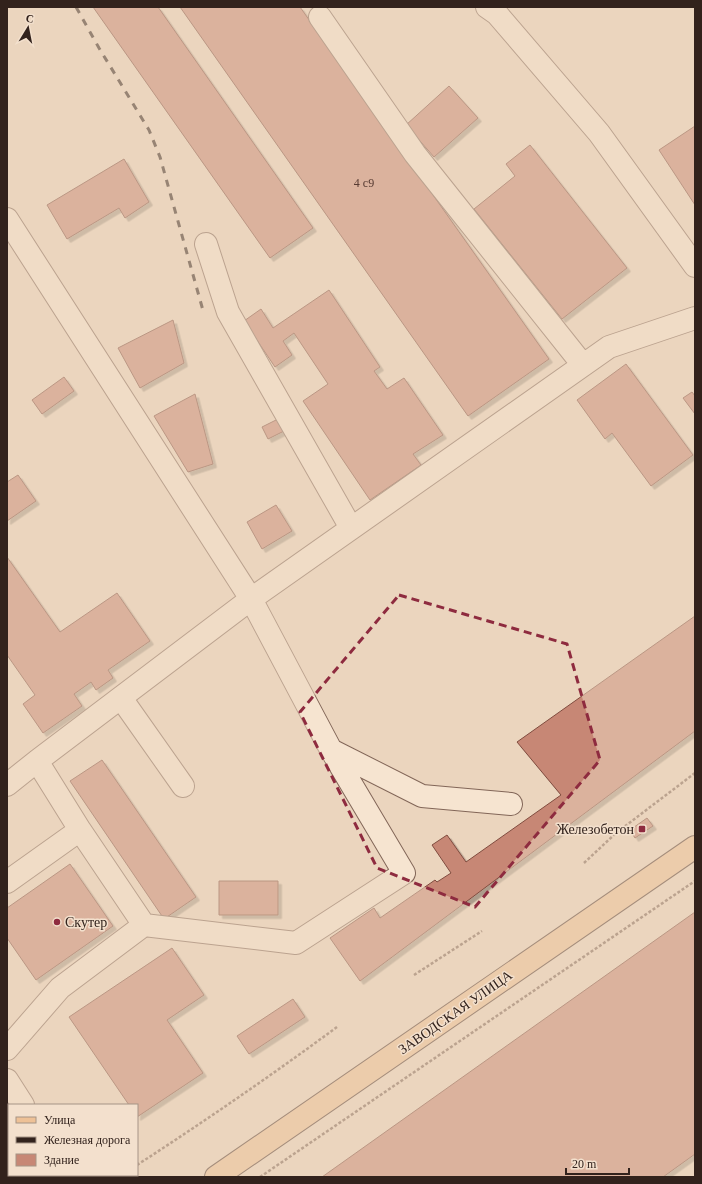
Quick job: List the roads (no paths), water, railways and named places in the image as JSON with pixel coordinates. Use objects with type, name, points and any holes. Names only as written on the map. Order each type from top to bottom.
[{"type":"main road","name":"ЗАВОДСКАЯ УЛИЦА","points":[[216,1177],[695,847]]},
{"type":"lane","points":[[487,7],[498,14],[599,133],[695,266]]},
{"type":"lane","points":[[320,17],[415,154],[583,365]]},
{"type":"lane","points":[[7,219],[251,599],[331,750],[404,873],[296,943],[144,925],[60,988],[7,1049]]},
{"type":"lane","points":[[206,244],[228,312],[351,528]]},
{"type":"lane","points":[[7,785],[251,599],[609,347],[695,318]]},
{"type":"lane","points":[[121,698],[184,786]]},
{"type":"lane","points":[[331,750],[422,796],[511,804]]},
{"type":"lane","points":[[37,761],[80,830],[144,925]]},
{"type":"lane","points":[[7,882],[80,830]]},
{"type":"lane","points":[[7,1080],[22,1104]]},
{"type":"railway","points":[[76,7],[149,130],[160,157],[204,314]]},
{"type":"place","name":"Железобетон","points":[[642,829]]},
{"type":"place","name":"Скутер","points":[[57,922]]}]
